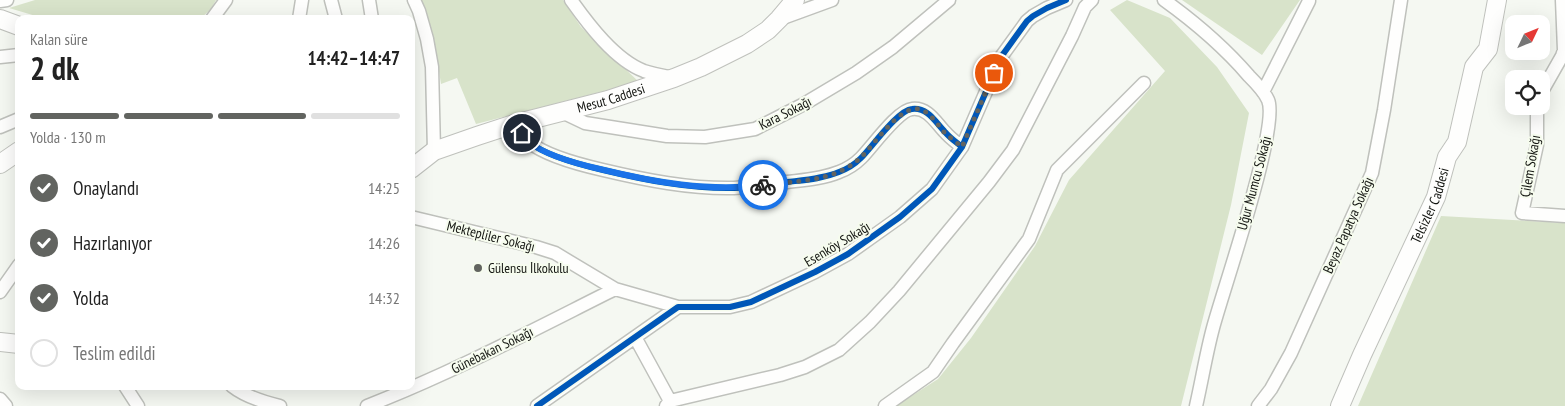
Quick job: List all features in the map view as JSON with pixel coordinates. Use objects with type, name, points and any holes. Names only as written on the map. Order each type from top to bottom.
[{"type":"street","points":[[0,1],[7,0]]},
{"type":"street","points":[[215,15],[226,0]]},
{"type":"street","points":[[300,15],[302,0]]},
{"type":"street","points":[[331,0],[335,15]]},
{"type":"street","points":[[369,0],[371,15]]},
{"type":"street","points":[[414,0],[427,39],[432,68],[434,151]]},
{"type":"street","points":[[571,0],[587,24],[621,57],[643,71],[674,78]]},
{"type":"street","name":"Mesut Caddesi","points":[[415,166],[434,151],[514,124],[608,100],[709,64],[768,30],[795,0]]},
{"type":"street","points":[[779,19],[832,0]]},
{"type":"street","name":"Kara Sokağı","points":[[562,112],[585,122],[667,136],[704,137],[755,129],[796,108],[856,73],[893,47],[949,0]]},
{"type":"street","name":"Esenköy Sokağı","points":[[678,307],[741,306],[815,272],[848,254],[900,217],[932,188],[962,147],[1001,57],[1030,18],[1066,0]]},
{"type":"street","points":[[635,337],[668,404],[780,375],[805,367],[838,350],[870,322],[906,284],[1013,150],[1052,77],[1085,7],[1092,0]]},
{"type":"street","name":"Uğur Mumcu Sokağı","points":[[1164,0],[1184,14],[1228,51],[1263,92],[1269,101],[1270,108],[1268,131],[1258,176],[1213,328],[1196,406]]},
{"type":"street","name":"Beyaz Papatya Sokağı","points":[[1258,406],[1271,389],[1291,353],[1372,173],[1388,86],[1400,0]]},
{"type":"street","name":"Telsizler Caddesi","points":[[1340,406],[1436,197],[1447,157],[1457,142],[1474,67],[1488,49],[1497,0]]},
{"type":"street","points":[[1550,77],[1564,50],[1562,0]]},
{"type":"street","points":[[1263,92],[1309,1]]},
{"type":"street","points":[[0,19],[15,25]]},
{"type":"street","points":[[0,57],[15,55]]},
{"type":"street","points":[[884,406],[934,372],[1029,239],[1057,170],[1144,83]]},
{"type":"street","points":[[514,124],[529,142],[554,156],[583,165],[630,176],[697,186],[732,188],[822,177],[838,172],[859,159],[898,116],[907,110],[921,110],[931,116],[962,147]]},
{"type":"street","name":"Çilem Sokağı","points":[[1537,115],[1537,145],[1522,213],[1565,216]]},
{"type":"street","points":[[0,127],[15,121]]},
{"type":"street","points":[[0,164],[15,154]]},
{"type":"street","name":"Mektepliler Sokağı","points":[[415,218],[496,236],[555,253],[615,289],[678,307]]},
{"type":"street","points":[[0,292],[15,271]]},
{"type":"street","name":"Günebakan Sokağı","points":[[415,386],[530,332],[615,289]]},
{"type":"street","points":[[537,406],[678,307]]},
{"type":"street","points":[[0,342],[15,344]]},
{"type":"street","points":[[128,390],[138,406]]},
{"type":"street","points":[[237,390],[265,403],[280,406]]},
{"type":"street","name":"Günebakan Sokağı","points":[[367,406],[405,390]]},
{"type":"street","points":[[0,399],[6,406]]},
{"type":"green space","points":[[35,0],[216,0],[211,9],[204,15],[33,15],[9,8]]},
{"type":"green space","points":[[420,0],[563,0],[581,27],[639,82],[476,124],[457,78],[441,84],[434,39]]},
{"type":"green space","points":[[1127,0],[1170,18],[1217,67],[1249,113],[1231,205],[1181,406],[896,406],[938,379],[971,338],[1035,246],[1069,180],[1165,71],[1110,10]]},
{"type":"green space","points":[[1182,0],[1300,0],[1262,55]]},
{"type":"green space","points":[[1441,216],[1565,223],[1565,406],[1358,406]]},
{"type":"cycle path","points":[[537,406],[678,307],[730,307],[751,302],[848,254],[900,217],[932,189],[962,147],[1001,57],[1027,21],[1047,8],[1066,0]]},
{"type":"cycle path","points":[[514,124],[527,140],[536,147],[574,163],[651,180],[717,188],[741,188],[806,180],[839,172],[859,160],[893,122],[906,111],[912,109],[923,110],[927,113],[962,147]]},
{"type":"way so far","points":[[763,185],[822,177],[849,167],[859,159],[898,116],[907,110],[921,110],[931,116],[962,147],[994,73]]},
{"type":"place","name":"Gülensu İlkokulu","points":[[478,268]]},
{"type":"route","points":[[522,133],[529,142],[554,156],[630,176],[697,186],[732,188],[763,185]]}]
